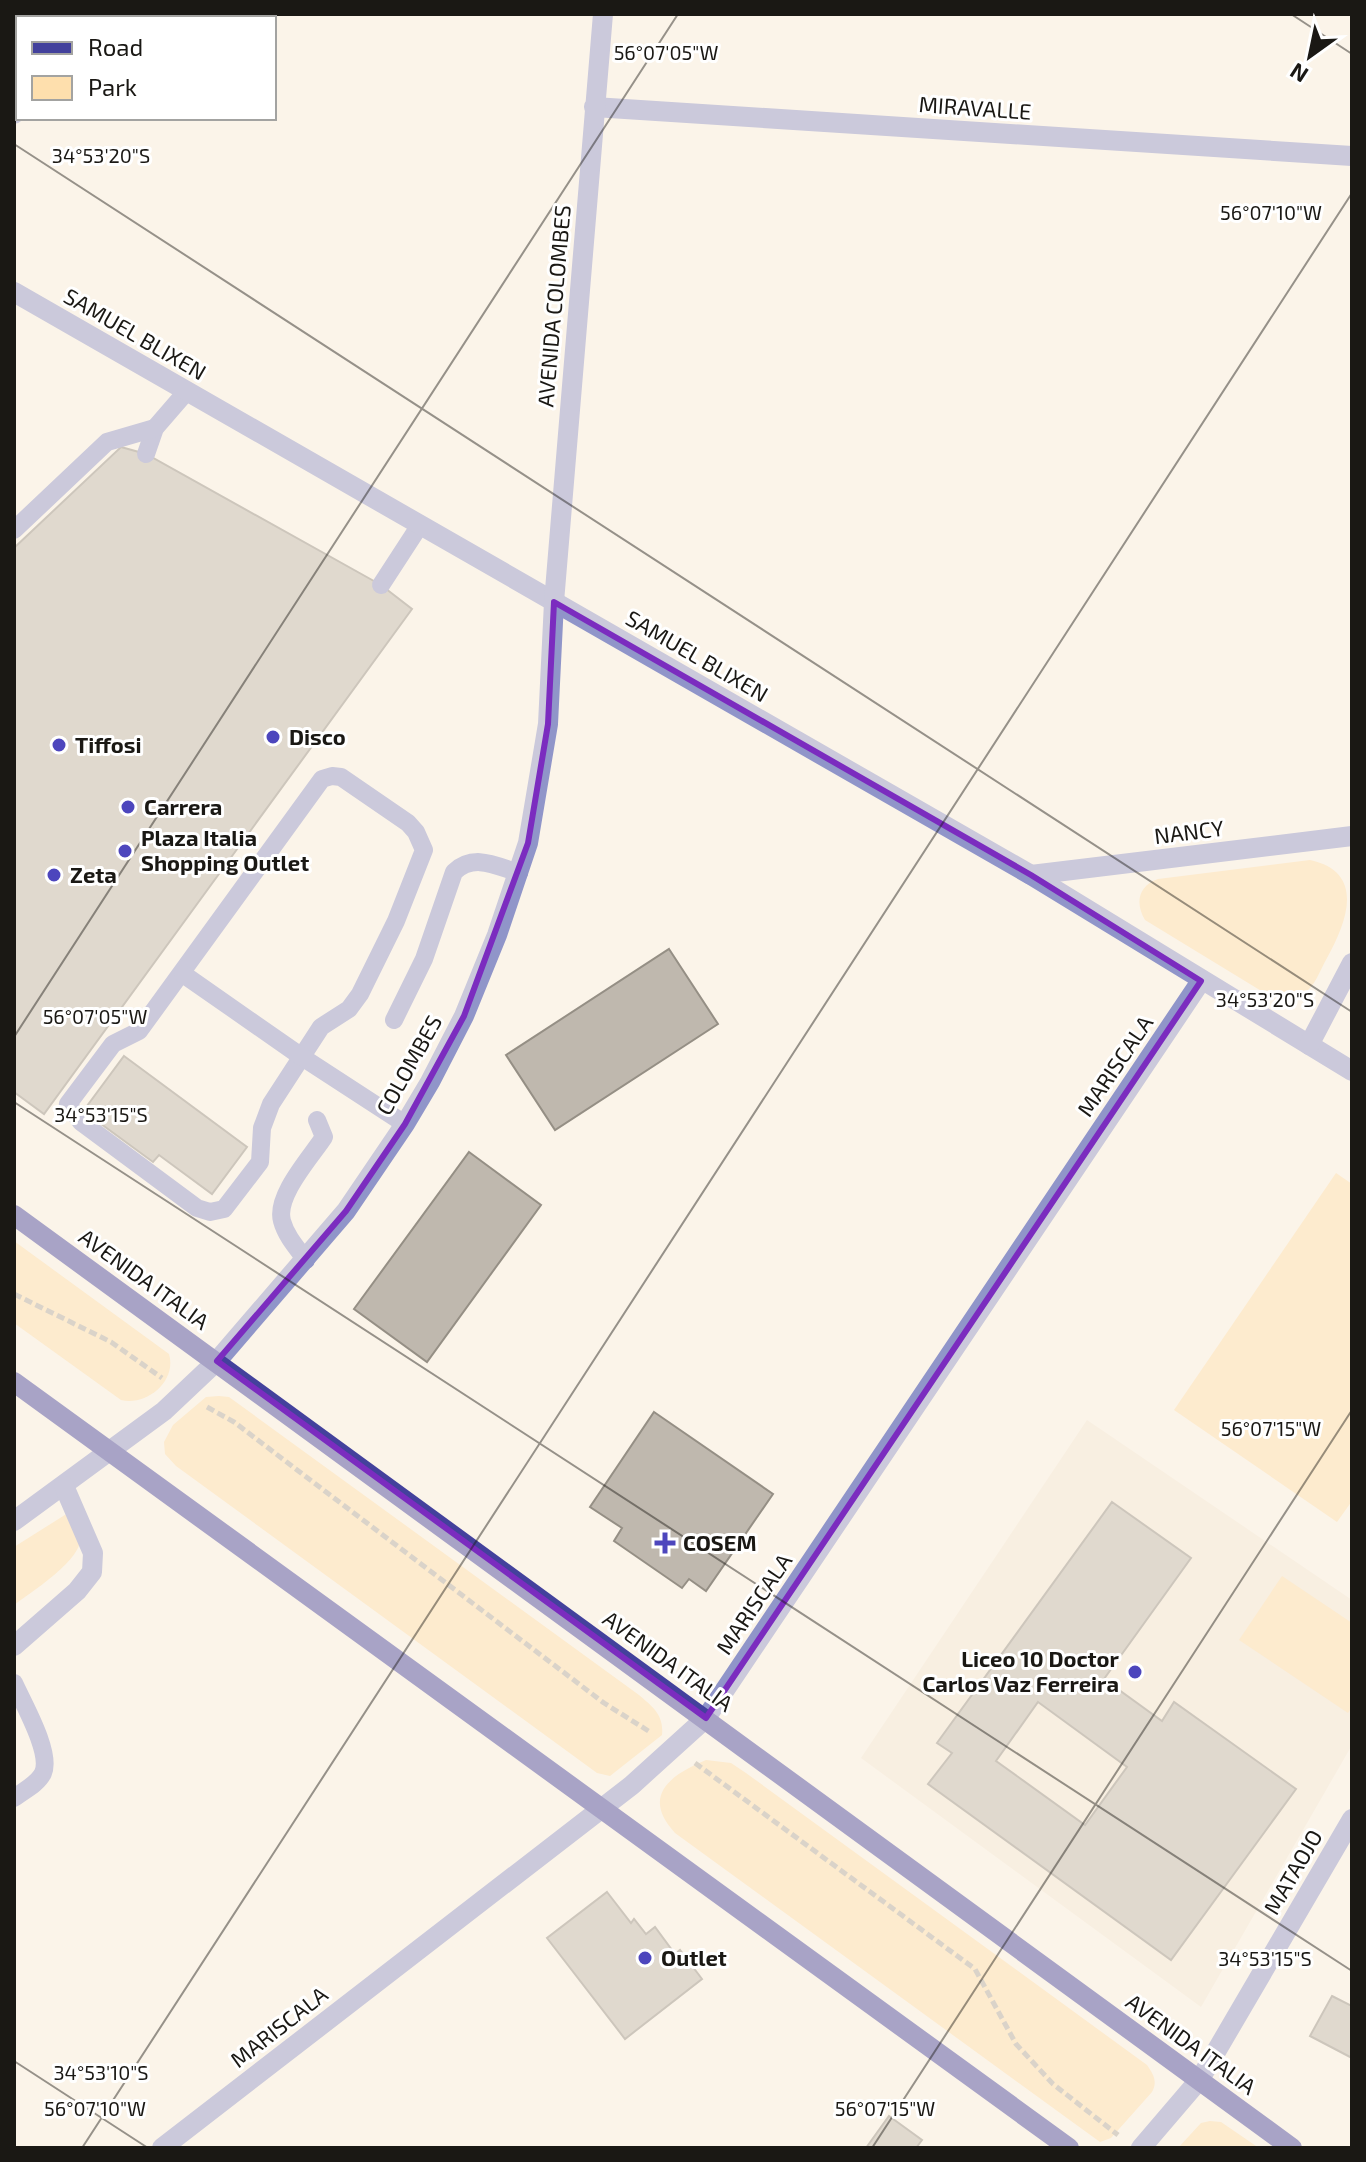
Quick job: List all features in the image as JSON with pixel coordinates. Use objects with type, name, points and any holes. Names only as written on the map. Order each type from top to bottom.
[{"type":"main road","name":"AVENIDA ITALIA","points":[[14,1215],[1292,2148]]},
{"type":"main road","points":[[14,1382],[1069,2148]]},
{"type":"street","name":"AVENIDA COLOMBES","points":[[554,602],[603,14]]},
{"type":"street","name":"MIRAVALLE","points":[[594,107],[1352,156]]},
{"type":"street","name":"SAMUEL BLIXEN","points":[[14,292],[1031,875],[1352,1071]]},
{"type":"street","name":"COLOMBES","points":[[14,1521],[164,1411],[217,1361],[346,1211],[405,1124],[464,1016],[528,843],[548,724],[554,602]]},
{"type":"street","name":"NANCY","points":[[1031,875],[1352,836]]},
{"type":"street","points":[[1309,1045],[1352,963]]},
{"type":"street","name":"MARISCALA","points":[[162,2148],[602,1808],[706,1718],[1201,981]]},
{"type":"street","points":[[14,1646],[77,1591],[92,1572],[93,1553],[64,1486]]},
{"type":"street","name":"MATAOJO","points":[[1141,2148],[1200,2079],[1352,1819]]},
{"type":"lane","points":[[146,454],[155,428],[187,391]]},
{"type":"lane","points":[[14,530],[107,442],[155,428]]},
{"type":"lane","points":[[381,585],[420,525]]},
{"type":"lane","points":[[341,777],[408,823],[416,832],[424,850],[396,921],[360,994],[349,1009],[321,1027],[271,1104],[262,1128],[260,1162],[224,1209],[210,1212],[197,1208],[81,1122],[68,1104],[113,1044],[139,1031],[183,974],[322,779],[341,777]]},
{"type":"lane","points":[[394,1020],[424,959],[454,872],[462,864],[476,860],[519,873]]},
{"type":"lane","points":[[183,974],[405,1124]]},
{"type":"lane","points":[[306,1260],[281,1219],[283,1201],[324,1137],[317,1120]]},
{"type":"lane","points":[[14,1683],[45,1756],[43,1772],[36,1783],[14,1798]]},
{"type":"path","points":[[14,1294],[111,1342],[183,1393],[234,1422],[604,1703],[675,1748],[975,1969],[1016,2044],[1053,2084],[1122,2139]]},
{"type":"highlighted area","points":[[554,602],[1031,875],[1201,981],[706,1718],[217,1361],[346,1211],[405,1124],[464,1016],[528,843],[548,724]]},
{"type":"shaded area","name":"Liceo 10 Doctor Carlos Vaz Ferreira","points":[[1087,1420],[1352,1600],[1352,1745],[1201,2007],[861,1758]]},
{"type":"green space","points":[[1310,860],[1328,866],[1339,875],[1347,900],[1341,929],[1317,978],[1307,991],[1296,997],[1273,998],[1145,920],[1140,907],[1142,891],[1158,879]]},
{"type":"green space","points":[[1336,1173],[1352,1184],[1352,1501],[1337,1522],[1174,1410]]},
{"type":"green space","points":[[14,1241],[169,1354],[169,1373],[158,1389],[141,1399],[121,1400],[14,1323]]},
{"type":"green space","points":[[206,1397],[229,1397],[639,1695],[659,1717],[662,1735],[610,1776],[597,1773],[176,1466],[165,1454],[164,1442],[173,1425]]},
{"type":"green space","points":[[68,1513],[80,1536],[74,1554],[55,1574],[14,1605],[14,1547]]},
{"type":"green space","points":[[1282,1576],[1352,1623],[1352,1707],[1348,1713],[1239,1640]]},
{"type":"green space","points":[[706,1760],[731,1763],[746,1773],[1147,2065],[1155,2081],[1152,2092],[1111,2138],[1100,2142],[675,1833],[660,1808],[664,1788],[681,1773]]},
{"type":"green space","points":[[1221,2122],[1259,2148],[1178,2148],[1201,2123]]},
{"type":"building","name":"Plaza Italia Shopping Outlet","points":[[121,447],[146,454],[381,585],[412,609],[44,1114],[14,1092],[14,548]]},
{"type":"building","points":[[669,949],[718,1024],[555,1130],[506,1055]]},
{"type":"building","points":[[124,1056],[247,1147],[212,1194],[159,1155],[153,1162],[93,1118],[97,1113],[87,1106]]},
{"type":"building","points":[[469,1152],[541,1205],[427,1362],[354,1309]]},
{"type":"building","points":[[654,1412],[773,1494],[706,1591],[689,1579],[682,1588],[614,1541],[622,1528],[590,1507]]},
{"type":"building","points":[[1112,1502],[1191,1558],[1104,1679],[1162,1721],[1174,1702],[1296,1789],[1171,1960],[928,1784],[952,1753],[937,1743]],"holes":[[[1038,1702],[1127,1767],[1085,1825],[996,1761]]]},
{"type":"building","points":[[607,1892],[631,1923],[634,1919],[646,1934],[655,1927],[675,1954],[680,1950],[702,1979],[625,2039],[547,1938]]},
{"type":"building","points":[[1332,1996],[1352,2006],[1352,2058],[1310,2036]]},
{"type":"building","points":[[889,2116],[922,2140],[916,2148],[866,2148]]},
{"type":"place","name":"Disco","points":[[273,737]]},
{"type":"place","name":"Tiffosi","points":[[59,745]]},
{"type":"place","name":"Carrera","points":[[128,807]]},
{"type":"place","name":"Plaza Italia Shopping Outlet","points":[[125,851]]},
{"type":"place","name":"Zeta","points":[[54,875]]},
{"type":"place","name":"COSEM","points":[[665,1543]]},
{"type":"place","name":"Liceo 10 Doctor Carlos Vaz Ferreira","points":[[1135,1672]]},
{"type":"place","name":"Outlet","points":[[645,1958]]}]
